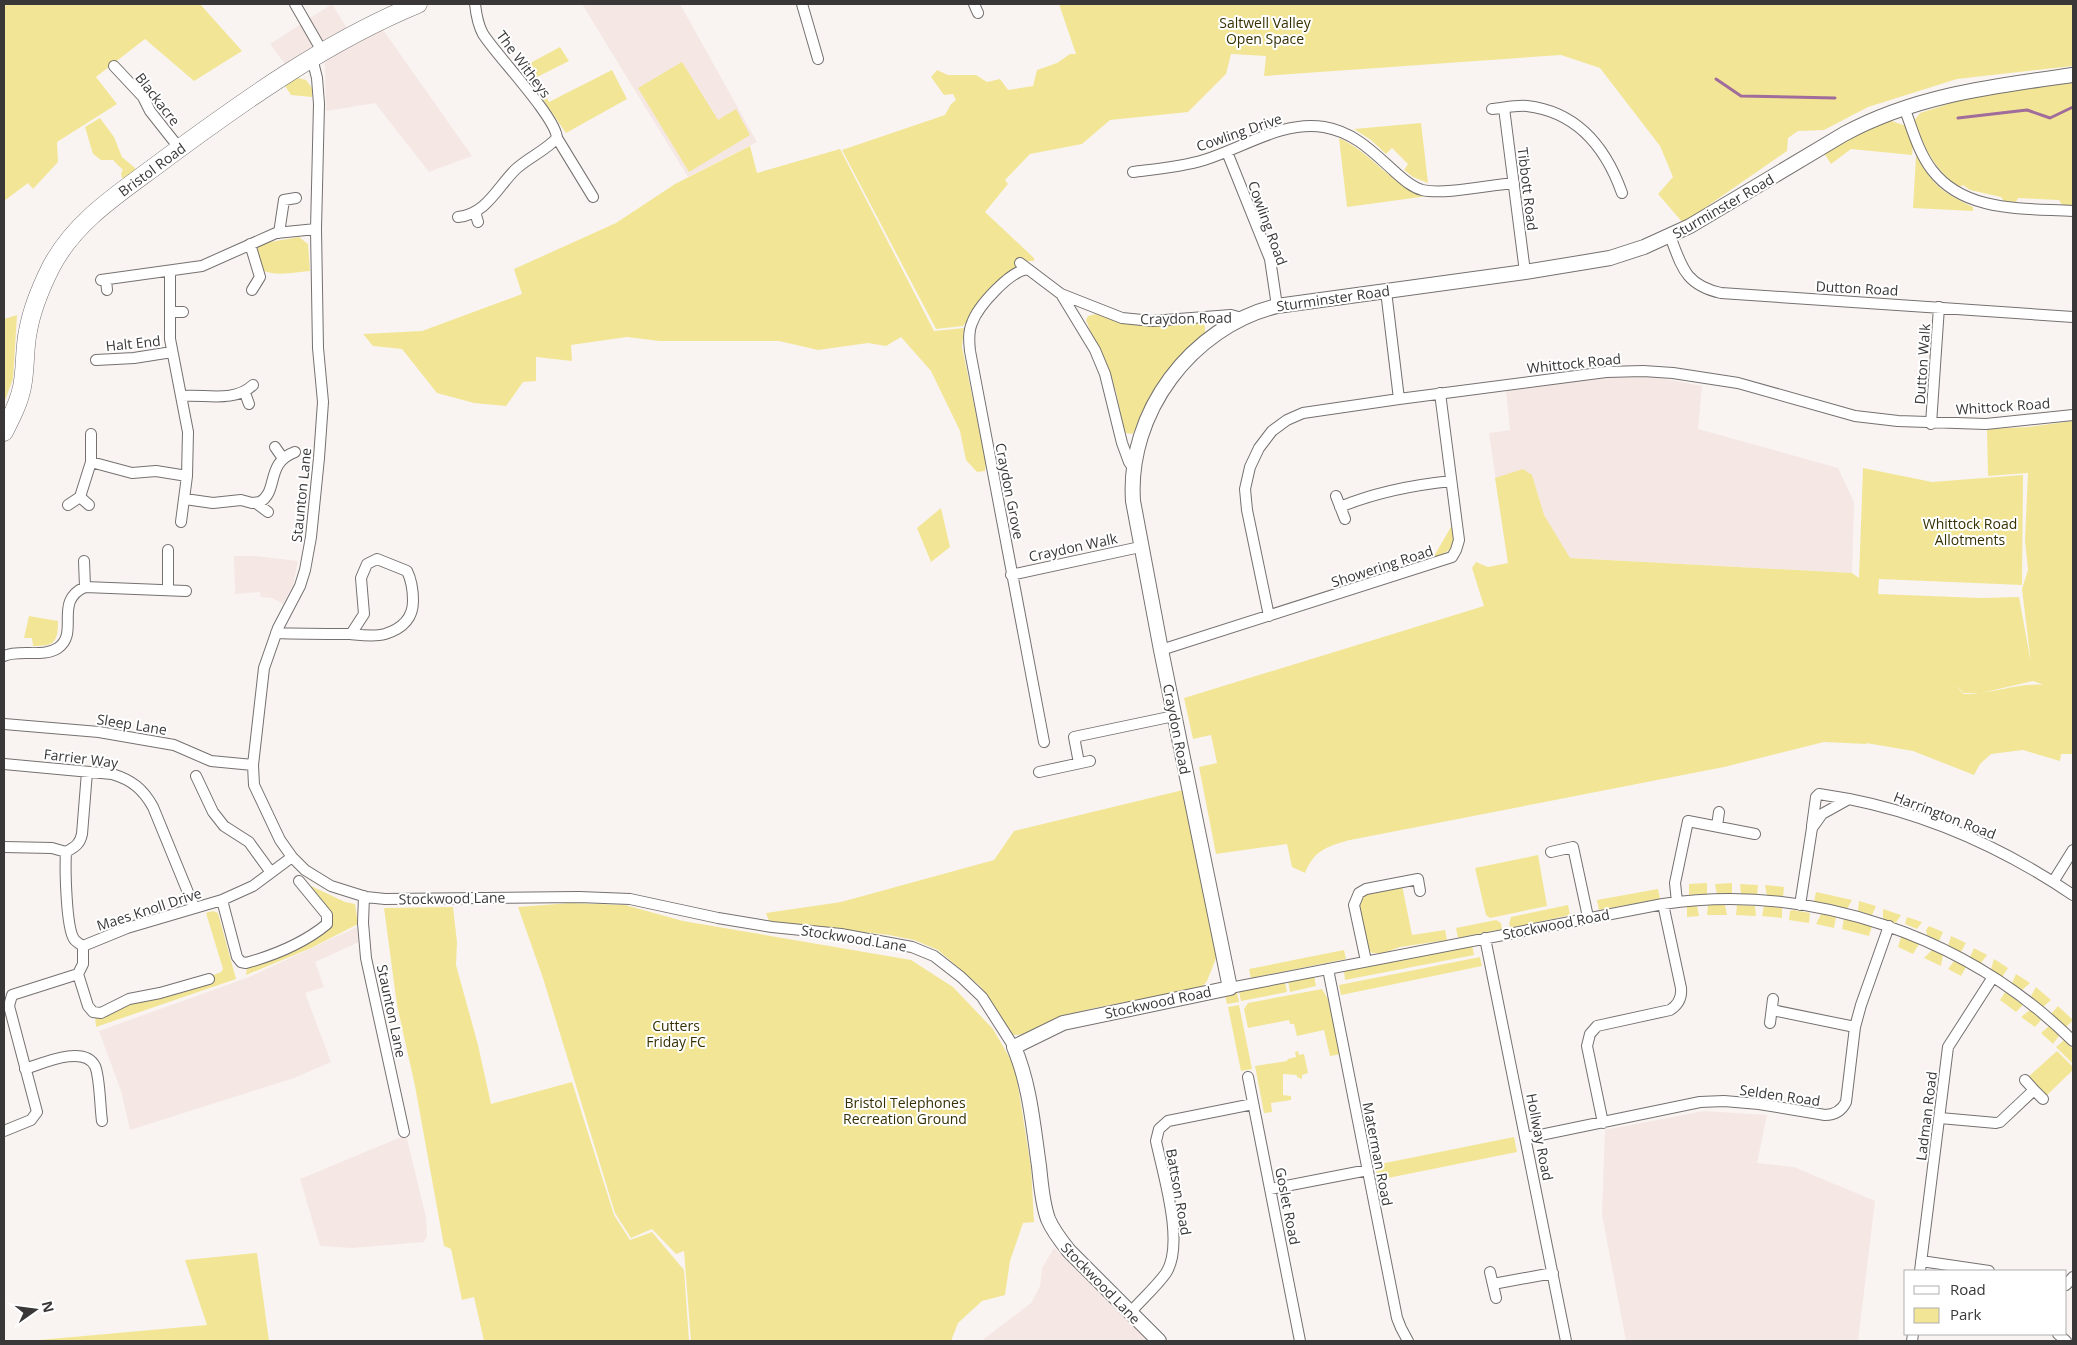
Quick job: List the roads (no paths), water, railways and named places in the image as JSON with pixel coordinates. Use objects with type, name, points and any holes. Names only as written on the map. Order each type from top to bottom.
[{"type":"highway","name":"Bristol Road","points":[[4,432],[19,398],[23,380],[26,339],[30,318],[46,276],[72,234],[104,205],[180,148],[317,54],[378,21],[418,4]]},
{"type":"street","name":"Staunton Lane","points":[[295,4],[317,54],[316,229],[318,348],[323,402],[319,458],[306,570],[276,633],[264,668],[253,765],[254,785],[280,840],[292,857],[305,870],[322,882],[342,890]]},
{"type":"street","name":"The Witheys","points":[[475,4],[483,33],[543,113],[556,133],[556,138],[593,197]]},
{"type":"street","points":[[802,4],[818,59]]},
{"type":"street","name":"Blackacre","points":[[114,66],[143,97],[150,111],[180,148]]},
{"type":"street","name":"Sturminster Road","points":[[1242,318],[1260,310],[1277,306],[1525,272],[1610,258],[1670,236],[1690,226],[1851,130],[1904,107],[1974,89],[2073,75]]},
{"type":"street","points":[[1492,109],[1525,106],[1545,110],[1564,118],[1583,130],[1600,147],[1614,169],[1622,193]]},
{"type":"street","points":[[1904,107],[1921,152],[1931,169],[1947,186],[1971,200],[1994,206],[2073,210]]},
{"type":"street","name":"Tibbott Road","points":[[1504,108],[1525,272]]},
{"type":"street","name":"Cowling Drive","points":[[1133,172],[1179,166],[1227,152],[1286,128],[1324,127],[1342,132],[1360,141],[1406,182],[1422,190],[1439,191],[1514,183]]},
{"type":"street","points":[[458,216],[475,212],[486,204],[518,167],[552,144],[556,138]]},
{"type":"street","name":"Cowling Road","points":[[1227,152],[1270,260],[1277,306]]},
{"type":"street","points":[[279,233],[281,198],[296,198]]},
{"type":"street","points":[[475,212],[478,222]]},
{"type":"street","points":[[105,283],[202,266],[279,233],[316,229]]},
{"type":"street","name":"Dutton Road","points":[[1670,236],[1683,269],[1704,289],[1721,293],[1940,306],[2073,317]]},
{"type":"street","points":[[250,244],[265,278],[252,290]]},
{"type":"street","name":"Craydon Road","points":[[1023,266],[1061,294],[1122,318],[1152,321],[1231,315],[1242,318]]},
{"type":"street","name":"Craydon Grove","points":[[1023,266],[1008,278],[979,310],[971,324],[969,337],[970,351],[1044,742]]},
{"type":"street","points":[[170,272],[170,339],[188,432],[187,476],[181,522]]},
{"type":"street","points":[[1386,291],[1399,398]]},
{"type":"street","name":"Craydon Road","points":[[1061,294],[1095,350],[1105,374],[1122,443],[1129,462],[1134,469]]},
{"type":"street","name":"Dutton Walk","points":[[1931,424],[1940,306]]},
{"type":"street","points":[[170,312],[183,312]]},
{"type":"street","name":"Craydon Road","points":[[1230,988],[1140,547],[1132,484],[1136,456],[1148,418],[1173,374],[1189,355],[1206,340],[1242,318]]},
{"type":"street","name":"Halt End","points":[[96,360],[134,358],[172,352]]},
{"type":"street","name":"Whittock Road","points":[[1270,616],[1247,510],[1246,489],[1250,467],[1259,448],[1272,431],[1287,420],[1303,413],[1399,398],[1606,372],[1643,371],[1672,372],[1738,383],[1855,416],[1931,424],[1986,424],[2073,415]]},
{"type":"street","points":[[182,396],[231,396],[245,393],[253,385]]},
{"type":"street","points":[[245,393],[249,404]]},
{"type":"street","name":"Showering Road","points":[[1161,650],[1452,557],[1459,540],[1440,393]]},
{"type":"street","points":[[68,505],[80,497],[91,462],[90,434]]},
{"type":"street","points":[[275,446],[282,457]]},
{"type":"street","points":[[256,503],[264,500],[268,494],[273,474],[282,457],[295,452]]},
{"type":"street","points":[[91,462],[132,473],[156,471],[187,476]]},
{"type":"street","points":[[1340,507],[1362,498],[1392,490],[1451,481]]},
{"type":"street","points":[[1336,496],[1345,519]]},
{"type":"street","points":[[80,497],[89,505]]},
{"type":"street","points":[[185,499],[213,503],[241,500],[256,503],[268,512]]},
{"type":"street","name":"Craydon Walk","points":[[1012,574],[1140,547]]},
{"type":"street","points":[[168,550],[168,590]]},
{"type":"street","points":[[276,633],[351,634],[380,634],[405,623],[410,617],[413,606],[412,583],[407,571],[377,559],[367,564],[361,578],[364,614],[351,634]]},
{"type":"street","points":[[84,561],[84,588]]},
{"type":"street","points":[[4,656],[17,653],[49,652],[58,648],[64,641],[67,632],[68,604],[73,595],[84,588],[186,591]]},
{"type":"street","points":[[1038,772],[1084,762],[1074,737],[1174,716]]},
{"type":"street","name":"Sleep Lane","points":[[4,724],[99,732],[174,745],[211,761],[253,765]]},
{"type":"street","name":"Farrier Way","points":[[4,764],[112,774],[127,779],[136,785],[147,797],[194,907]]},
{"type":"street","points":[[66,852],[80,842],[87,772]]},
{"type":"street","points":[[196,776],[213,812],[224,826],[249,842],[270,871]]},
{"type":"street","name":"Harrington Road","points":[[1800,905],[1816,797],[1823,794],[1914,816],[1965,835],[2014,858],[2073,895]]},
{"type":"street","points":[[1812,828],[1822,814],[1849,799]]},
{"type":"street","points":[[1717,826],[1720,812]]},
{"type":"street","points":[[1677,902],[1675,884],[1684,820],[1755,834]]},
{"type":"street","points":[[4,847],[52,848],[66,852]]},
{"type":"street","points":[[1551,852],[1573,847],[1588,917]]},
{"type":"street","points":[[2053,882],[2073,850]]},
{"type":"street","points":[[66,852],[65,875],[70,925],[74,940],[83,946],[83,964],[78,974],[88,1006],[93,1012],[101,1013],[129,999],[160,994],[209,979]]},
{"type":"street","name":"Maes Knoll Drive","points":[[83,946],[127,928],[222,900],[254,886],[270,871],[292,857]]},
{"type":"street","points":[[1366,961],[1354,905],[1359,893],[1366,889],[1418,879],[1420,891]]},
{"type":"street","points":[[222,900],[237,956],[241,962],[246,963],[287,949],[327,924],[327,914],[299,881]]},
{"type":"street","name":"Stockwood Lane","points":[[342,890],[385,899],[571,897],[630,899],[718,918],[772,927],[841,934],[912,947],[934,956],[961,977],[982,997],[1014,1047],[1023,1067],[1029,1093],[1043,1200],[1048,1219],[1056,1235],[1069,1251],[1159,1341]]},
{"type":"street","name":"Staunton Lane","points":[[364,896],[363,923],[366,958],[404,1132]]},
{"type":"street","name":"Stockwood Road","points":[[1014,1047],[1063,1023],[1230,988],[1588,917],[1677,902],[1732,900],[1800,905],[1889,926],[1954,954],[1993,977],[2052,1020],[2073,1041]]},
{"type":"street","points":[[1603,1122],[1587,1046],[1590,1034],[1597,1026],[1670,1010],[1677,1005],[1680,998],[1680,988],[1663,904]]},
{"type":"street","name":"Selden Road","points":[[1526,1138],[1708,1102],[1759,1104],[1825,1115],[1834,1114],[1846,1102],[1855,1027],[1889,926]]},
{"type":"street","name":"Hollway Road","points":[[1485,938],[1566,1341]]},
{"type":"street","name":"Materman Road","points":[[1328,969],[1398,1318],[1408,1341]]},
{"type":"street","points":[[4,1130],[31,1120],[37,1112],[8,1006],[10,999],[15,993],[78,974]]},
{"type":"street","name":"Ladman Road","points":[[1921,1266],[1948,1046],[1993,977]]},
{"type":"street","points":[[1770,1023],[1773,999]]},
{"type":"street","points":[[1772,1010],[1855,1027]]},
{"type":"street","points":[[25,1069],[74,1055],[89,1059],[96,1068],[102,1121]]},
{"type":"street","name":"Goslet Road","points":[[1248,1077],[1300,1341]]},
{"type":"street","points":[[2025,1080],[2043,1098]]},
{"type":"street","points":[[1940,1118],[2000,1122],[2034,1090]]},
{"type":"street","name":"Battson Road","points":[[1130,1313],[1166,1272],[1175,1245],[1174,1228],[1156,1141],[1159,1129],[1168,1121],[1253,1104]]},
{"type":"street","points":[[1270,1189],[1368,1170]]},
{"type":"street","points":[[1921,1266],[1975,1270]]},
{"type":"street","points":[[1490,1272],[1496,1298]]},
{"type":"street","points":[[1493,1284],[1553,1273]]},
{"type":"waterway","points":[[1716,79],[1741,96],[1835,98]]},
{"type":"waterway","points":[[1958,118],[2027,110],[2050,118],[2073,107]]},
{"type":"park label","name":"Saltwell Valley Open Space","points":[[1265,30]]},
{"type":"park label","name":"Whittock Road Allotments","points":[[1970,532]]},
{"type":"park label","name":"Cutters Friday FC","points":[[676,1034]]},
{"type":"park label","name":"Bristol Telephones Recreation Ground","points":[[905,1110]]}]
